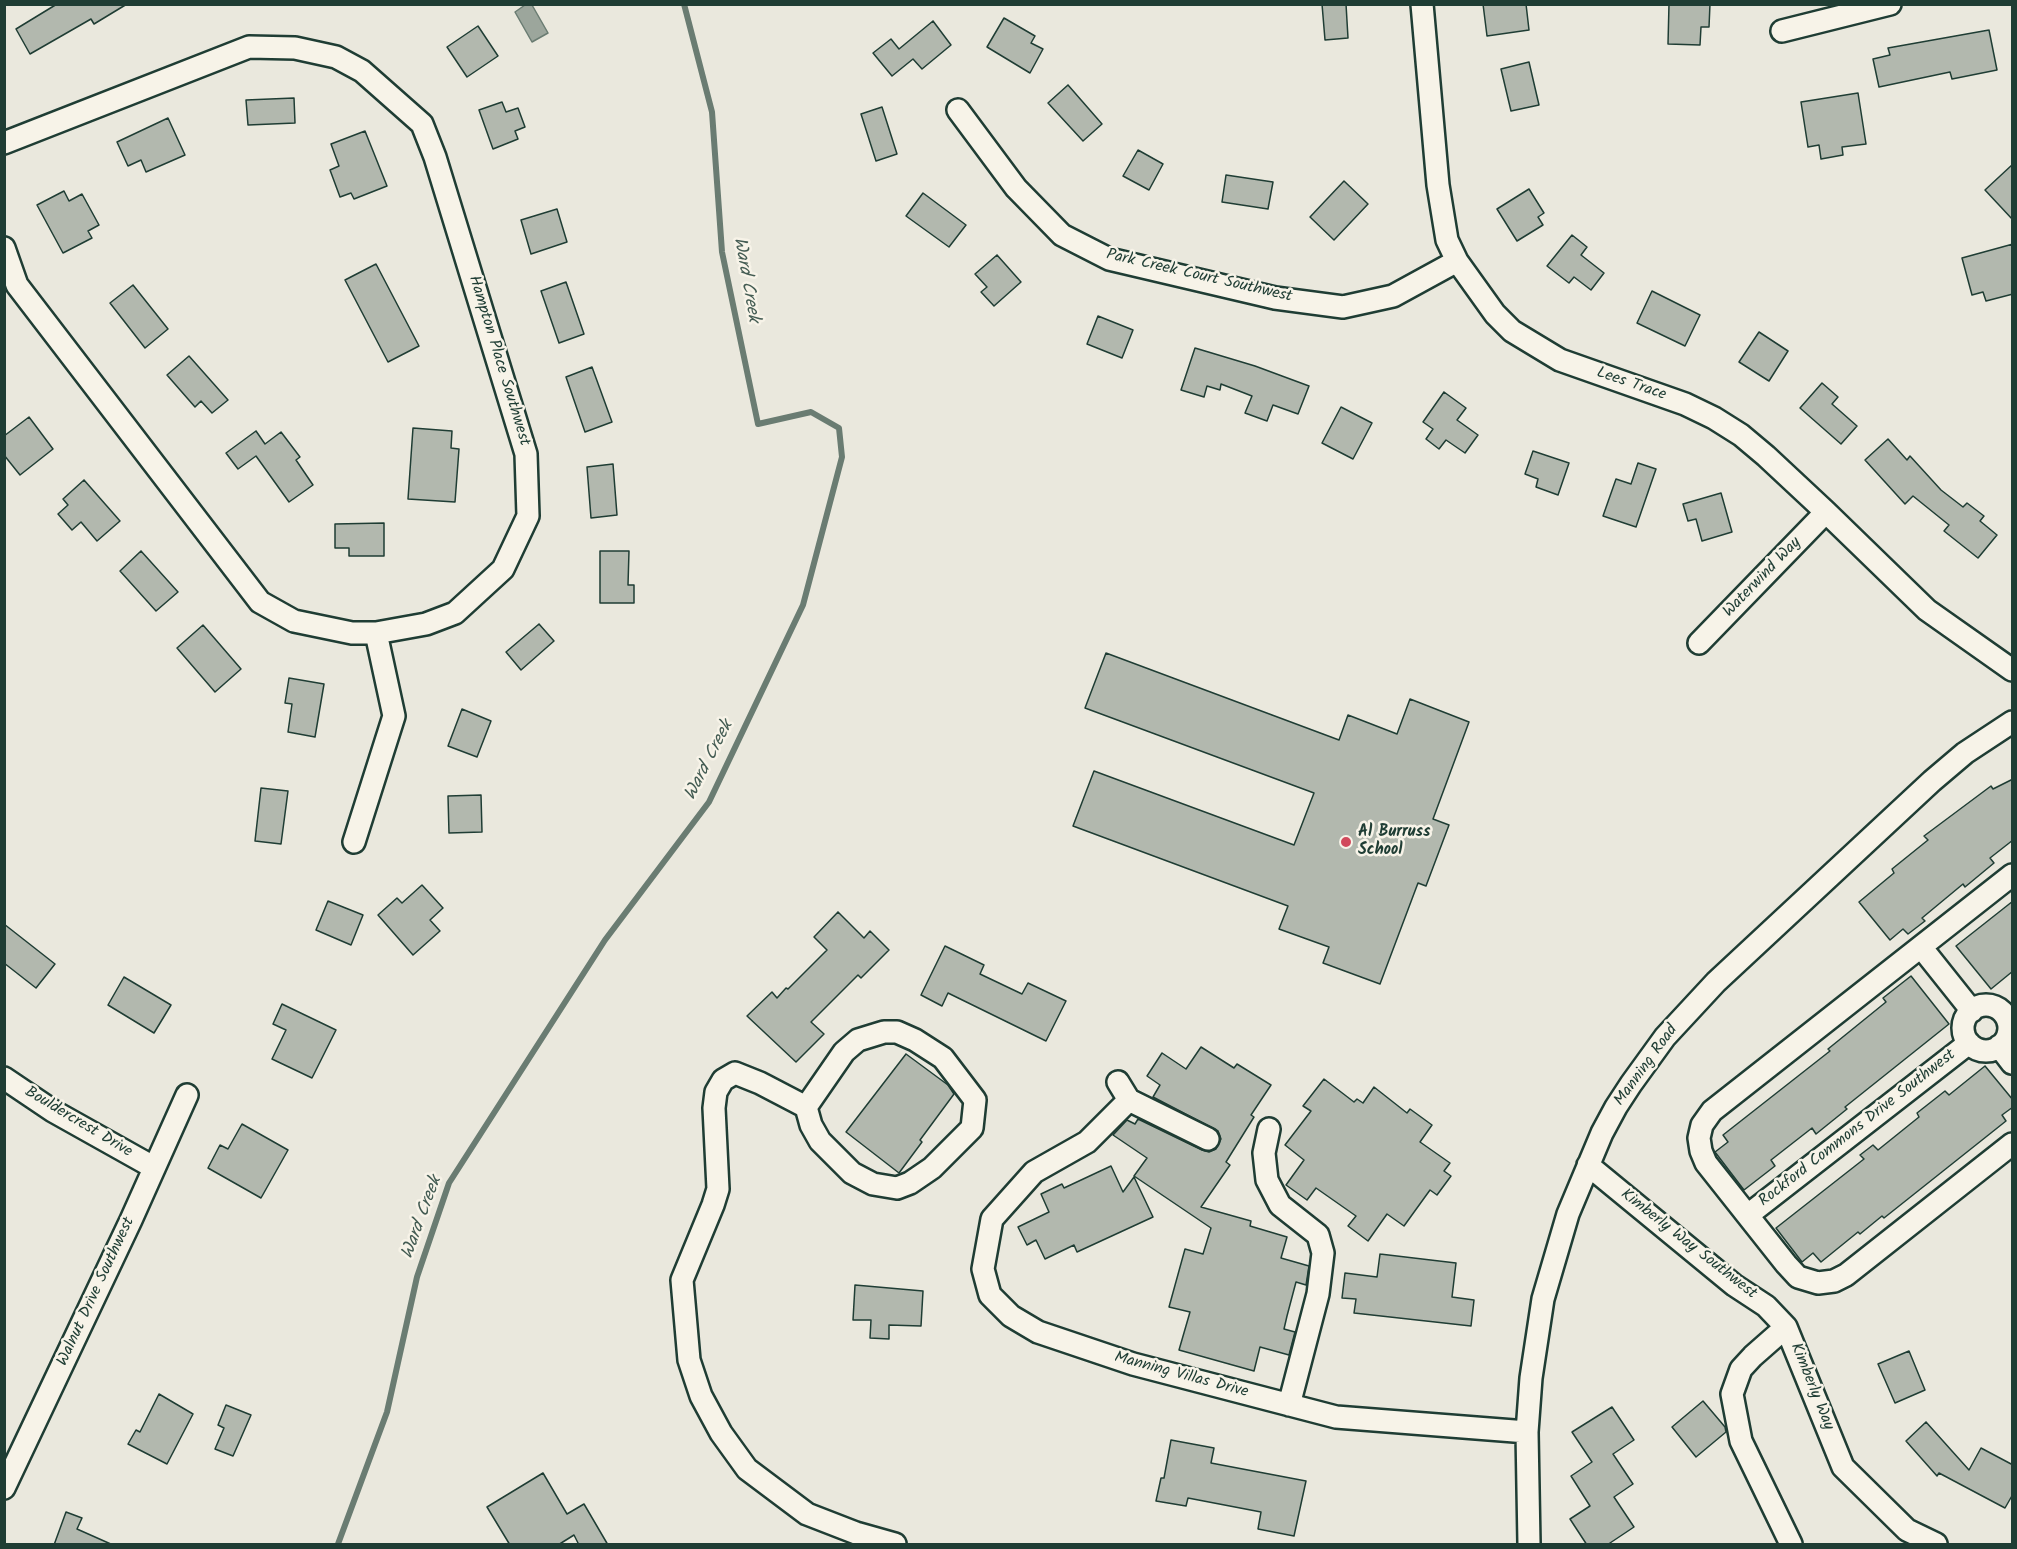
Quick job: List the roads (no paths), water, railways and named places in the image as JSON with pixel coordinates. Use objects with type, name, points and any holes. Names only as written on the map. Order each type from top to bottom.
[{"type":"street","name":"Lees Trace","points":[[1422,4],[1438,185],[1447,240],[1456,261],[1495,314],[1512,331],[1560,360],[1685,404],[1741,435],[1826,512],[1927,610],[2013,670]]},
{"type":"street","points":[[1782,31],[1890,4]]},
{"type":"street","name":"Hampton Place Southwest","points":[[4,143],[249,47],[295,48],[336,57],[362,71],[422,124],[435,157],[526,454],[528,516],[503,568],[455,613],[426,624],[376,633],[352,633],[294,621],[260,602],[17,285],[4,248]]},
{"type":"street","name":"Park Creek Court Southwest","points":[[958,110],[1016,188],[1062,236],[1109,259],[1275,298],[1343,307],[1393,296],[1456,261]]},
{"type":"street","name":"Waterwind Way","points":[[1700,643],[1826,512]]},
{"type":"street","points":[[354,842],[394,717],[376,633]]},
{"type":"street","name":"Manning Road","points":[[1529,1545],[1527,1432],[1531,1378],[1543,1299],[1568,1214],[1602,1133],[1630,1084],[1665,1037],[1689,1010],[1808,895],[1965,753],[2013,722]]},
{"type":"street","points":[[2013,875],[1721,1104],[1705,1119],[1699,1138],[1703,1157],[1798,1277],[1818,1283],[1834,1281],[1846,1275],[2013,1144]]},
{"type":"street","points":[[1921,947],[1972,1011]]},
{"type":"street","points":[[1983,1006],[2008,1010],[2007,1035],[1999,1046],[1988,1051],[1979,1050],[1969,1043],[1963,1031],[1968,1014],[1983,1006]]},
{"type":"street","points":[[806,1107],[844,1052],[858,1040],[884,1032],[897,1032],[944,1058],[975,1100],[972,1128],[932,1168],[910,1183],[897,1188],[873,1184],[852,1173],[820,1141],[811,1125],[806,1107],[735,1073],[723,1080],[716,1092],[714,1120],[718,1189],[682,1280],[689,1360],[701,1396],[721,1433],[747,1469],[807,1514],[895,1545]]},
{"type":"street","name":"Rockford Commons Drive Southwest","points":[[1748,1215],[1969,1043]]},
{"type":"street","points":[[1999,1046],[2013,1063]]},
{"type":"street","name":"Bouldercrest Drive","points":[[4,1077],[53,1111],[153,1167]]},
{"type":"street","name":"Manning Villas Drive","points":[[1208,1139],[1124,1091],[1087,1142],[1034,1172],[992,1219],[983,1269],[990,1295],[1011,1316],[1038,1332],[1134,1364],[1336,1417],[1527,1432]]},
{"type":"street","name":"Walnut Drive Southwest","points":[[4,1488],[131,1221],[153,1167],[187,1095]]},
{"type":"street","points":[[1269,1129],[1264,1154],[1267,1180],[1280,1205],[1318,1235],[1323,1253],[1318,1294],[1289,1405]]},
{"type":"street","name":"Kimberly Way Southwest","points":[[1588,1165],[1734,1285],[1766,1306],[1786,1327]]},
{"type":"street","name":"Kimberly Way","points":[[1791,1545],[1741,1441],[1732,1394],[1741,1370],[1753,1356],[1786,1327],[1843,1467],[1907,1530],[1935,1545]]},
{"type":"waterway","name":"Ward Creek","points":[[338,1544],[387,1412],[417,1277],[449,1183],[605,940],[709,802],[803,605],[842,457],[839,428],[811,412],[758,424],[722,252],[712,112],[684,4]]},
{"type":"place","name":"Al Burruss School","points":[[1346,842]]}]
